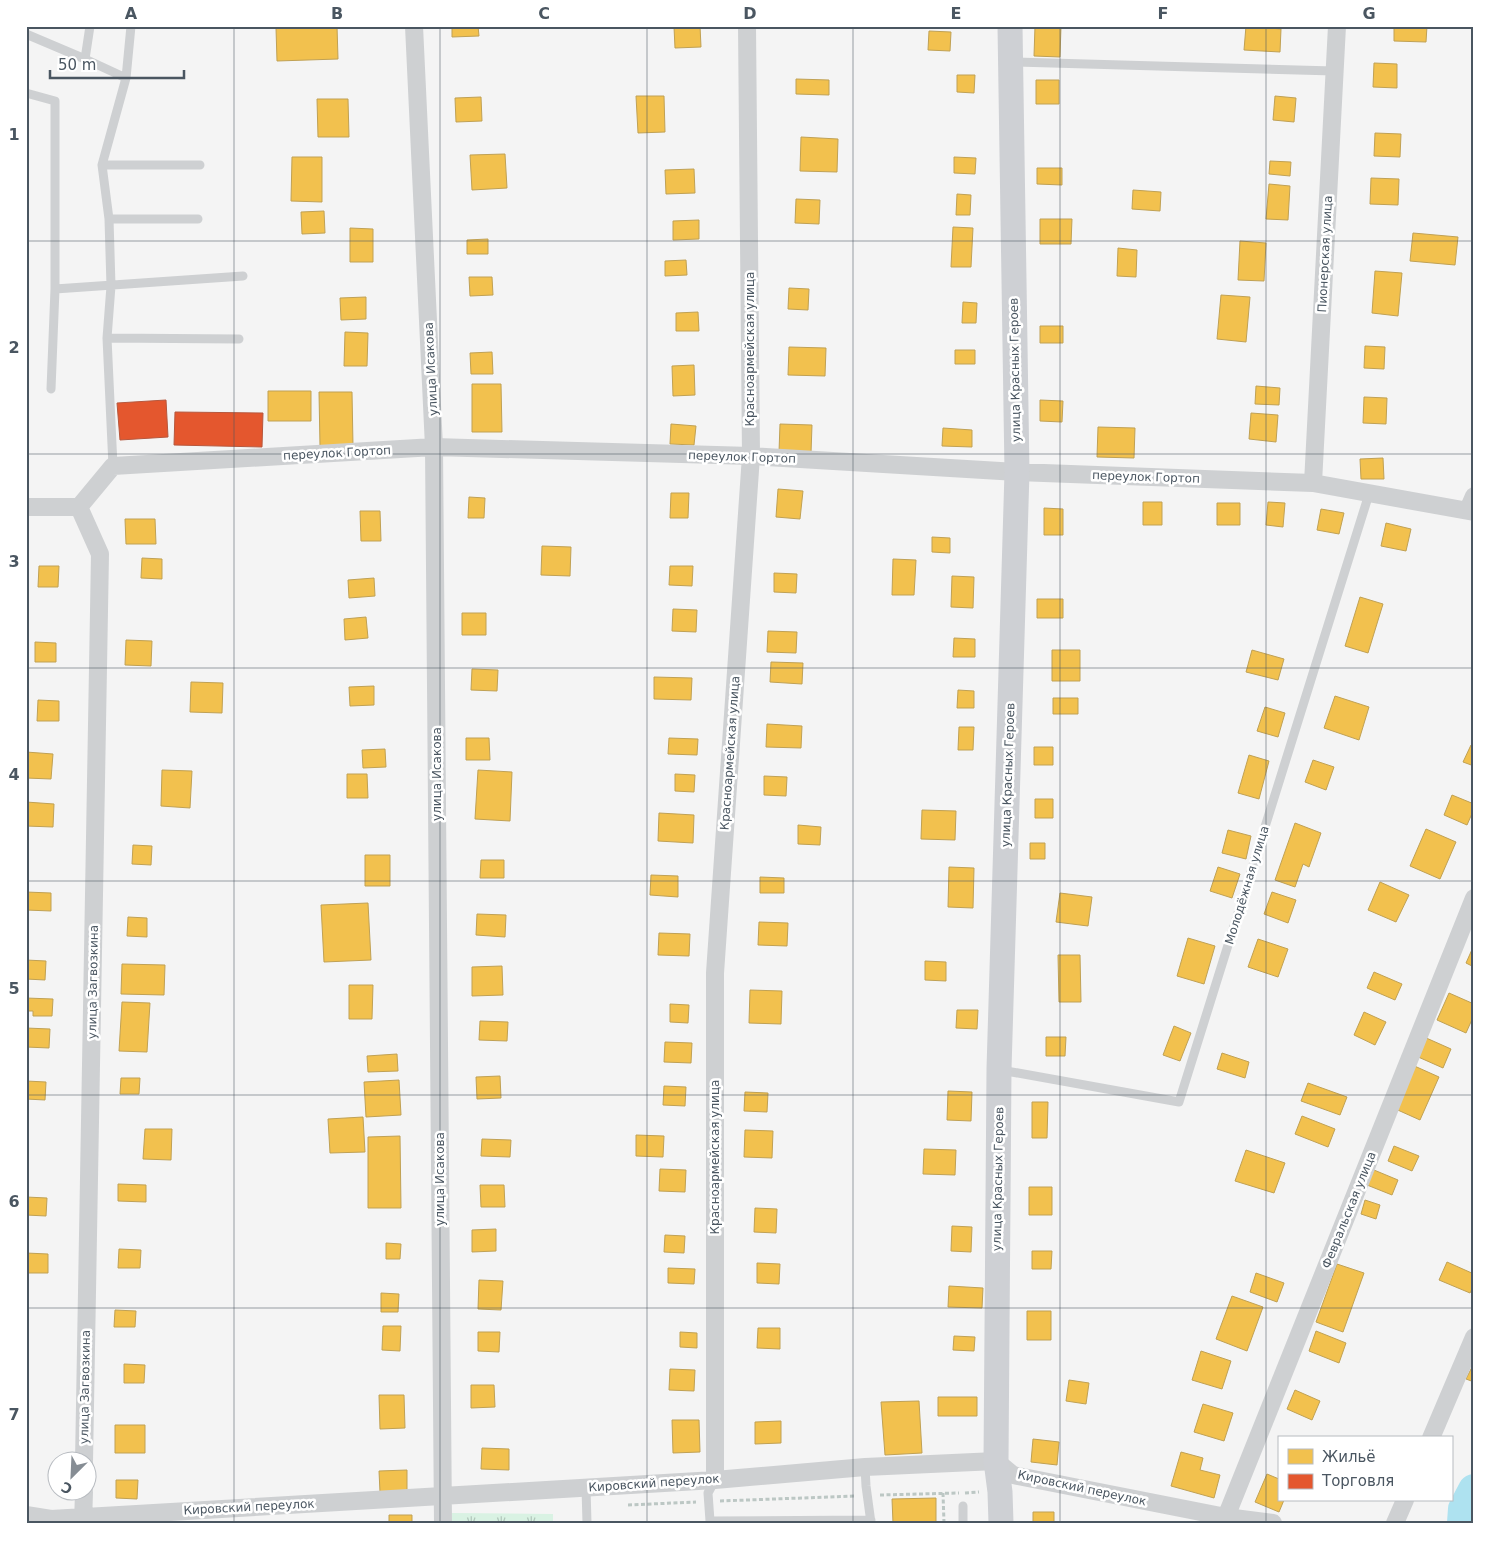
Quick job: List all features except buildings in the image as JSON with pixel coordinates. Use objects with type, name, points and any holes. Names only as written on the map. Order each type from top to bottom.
[{"type":"main road","name":"улица Красных Героев","points":[[1001,1523],[996,1461],[999,1069],[1017,472],[1010,26]]},
{"type":"street","name":"улица Исакова","points":[[414,26],[434,447],[444,1523]]},
{"type":"street","name":"Красноармейская улица","points":[[715,1480],[715,973],[750,456],[747,26]]},
{"type":"street","name":"Пионерская улица","points":[[1314,483],[1337,26]]},
{"type":"street","name":"переулок Гортоп","points":[[113,466],[434,447],[750,456],[1017,472],[1314,483],[1369,494],[1472,506]]},
{"type":"street","points":[[26,507],[79,506],[113,466]]},
{"type":"street","name":"улица Загвозкина","points":[[79,506],[100,554],[84,1452]]},
{"type":"street","name":"Февральская улица","points":[[1226,1520],[1474,898]]},
{"type":"street","points":[[1432,1436],[1474,1338]]},
{"type":"street","name":"Кировский переулок","points":[[26,1515],[51,1519],[83,1520],[715,1480],[865,1467],[996,1461],[1013,1475],[1226,1520],[1273,1523]]},
{"type":"street","points":[[83,1520],[84,1502]]},
{"type":"street","points":[[1395,1523],[1404,1502]]},
{"type":"lane","points":[[85,59],[90,26]]},
{"type":"lane","points":[[113,466],[107,338],[111,286],[109,219],[102,165],[126,78],[131,26]]},
{"type":"lane","points":[[26,34],[126,78]]},
{"type":"lane","points":[[1010,62],[1334,71]]},
{"type":"lane","points":[[26,93],[55,101],[55,289],[52,389]]},
{"type":"lane","points":[[102,165],[200,164]]},
{"type":"lane","points":[[109,219],[198,219]]},
{"type":"lane","points":[[55,289],[243,276]]},
{"type":"lane","points":[[107,338],[239,339]]},
{"type":"lane","name":"Молодёжная улица","points":[[999,1069],[1179,1102],[1369,494]]},
{"type":"lane","points":[[715,1480],[708,1492],[710,1522],[871,1521],[865,1467]]},
{"type":"lane","points":[[586,1488],[587,1523]]},
{"type":"lane","points":[[963,1506],[963,1523]]},
{"type":"path","points":[[943,1493],[944,1523]]},
{"type":"green space","points":[[452,1513],[553,1514],[553,1523],[452,1523]]},
{"type":"waterway","points":[[1463,1523],[1464,1509],[1474,1490]]}]
